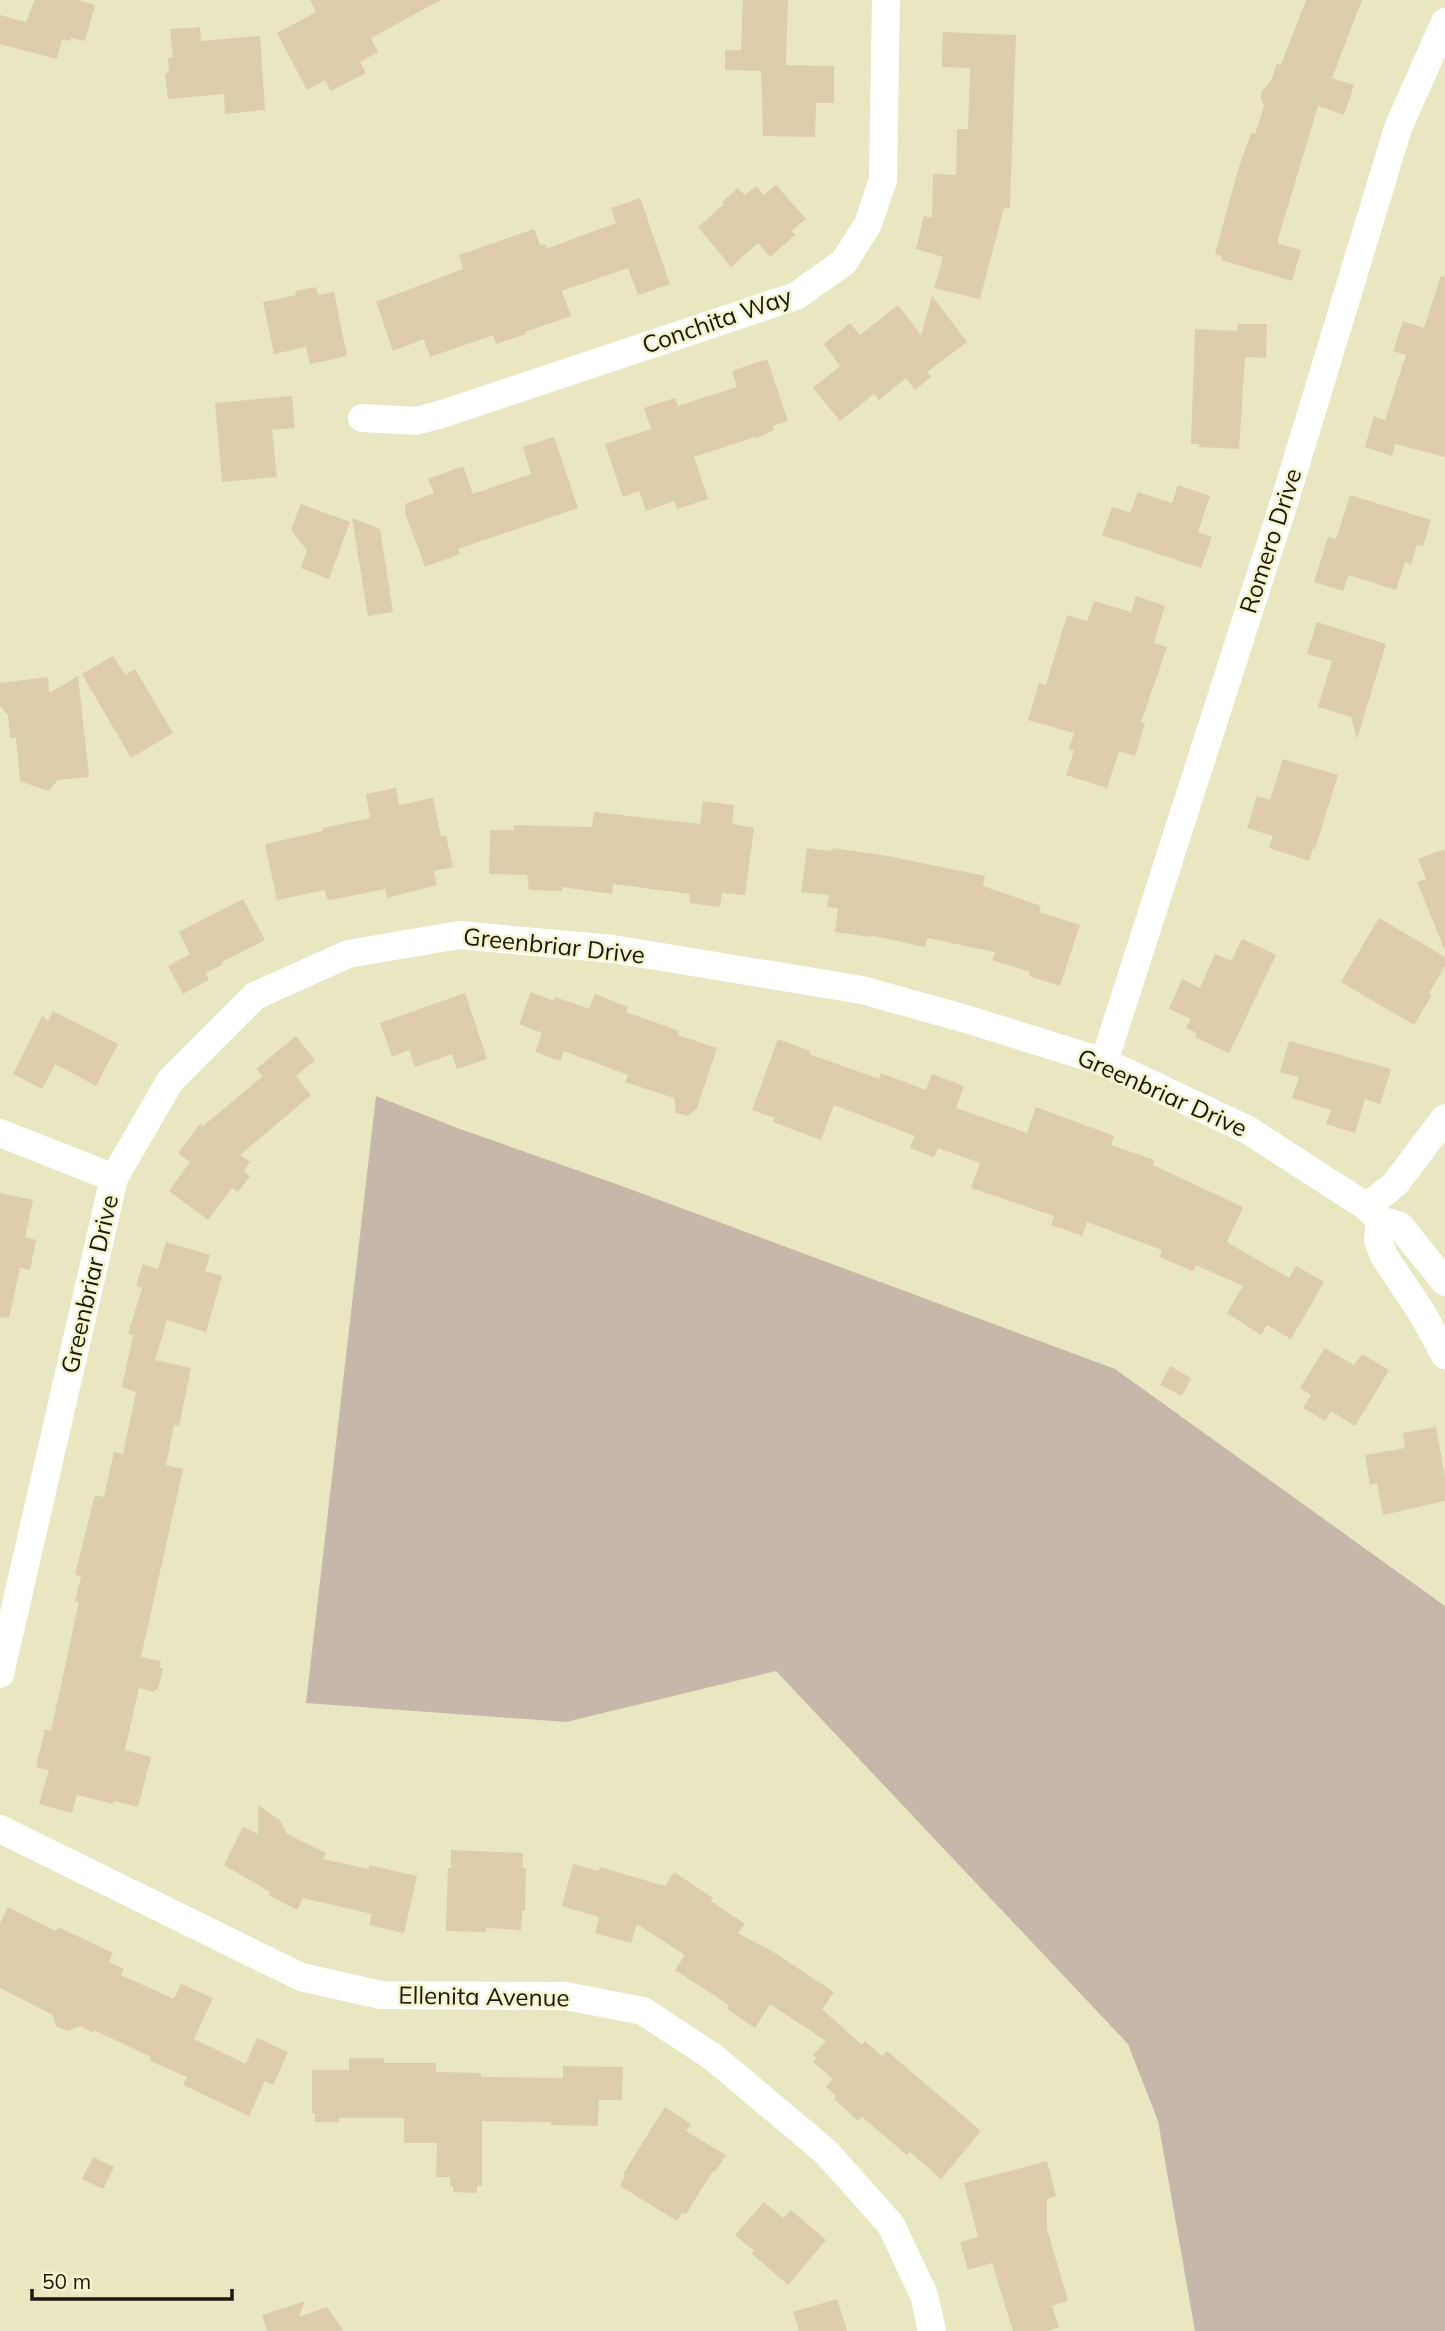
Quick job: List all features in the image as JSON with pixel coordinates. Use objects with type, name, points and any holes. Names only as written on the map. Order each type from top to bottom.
[{"type":"street","name":"Conchita Way","points":[[362,418],[416,421],[442,414],[796,296],[844,262],[868,224],[883,180],[887,0]]},
{"type":"street","name":"Romero Drive","points":[[1104,1062],[1287,493],[1398,128],[1445,22]]},
{"type":"street","name":"Greenbriar Drive","points":[[0,1674],[114,1178],[170,1081],[255,996],[348,954],[459,935],[613,949],[862,990],[966,1019],[1104,1062],[1248,1130],[1373,1213],[1400,1226],[1445,1282]]},
{"type":"street","points":[[1445,1118],[1373,1213],[1384,1256],[1422,1313],[1445,1355]]},
{"type":"street","points":[[0,1133],[114,1178]]},
{"type":"street","name":"Ellenita Avenue","points":[[0,1829],[301,1978],[381,1995],[566,1996],[643,2011],[713,2057],[835,2162],[891,2225],[924,2295],[932,2331]]},
{"type":"shaded area","points":[[376,1096],[1115,1369],[1445,1606],[1445,2331],[1195,2331],[1158,2121],[1128,2044],[776,1671],[566,1722],[306,1703]]},
{"type":"building","points":[[35,0],[77,0],[95,5],[85,41],[62,39],[57,59],[0,44],[0,15],[26,22]]},
{"type":"building","points":[[310,0],[441,0],[371,38],[378,52],[360,62],[366,73],[331,91],[325,80],[307,90],[277,33],[316,12]]},
{"type":"building","points":[[743,0],[788,0],[786,65],[834,66],[834,103],[816,103],[815,137],[763,136],[761,71],[725,70],[725,50],[741,50]]},
{"type":"building","points":[[1306,0],[1362,0],[1332,78],[1354,85],[1344,115],[1318,106],[1278,239],[1279,244],[1301,250],[1292,281],[1221,260],[1222,256],[1215,254],[1238,170],[1251,133],[1255,134],[1264,106],[1262,91],[1271,81],[1277,63],[1281,65]]},
{"type":"building","points":[[200,27],[201,41],[260,36],[265,110],[225,114],[224,94],[168,99],[165,73],[169,73],[168,58],[173,57],[170,29]]},
{"type":"building","points":[[943,32],[1016,35],[1010,208],[1004,208],[980,299],[934,288],[943,257],[916,249],[924,216],[932,218],[933,174],[956,175],[957,129],[968,129],[970,68],[942,67]]},
{"type":"building","points":[[776,185],[806,219],[791,231],[795,235],[770,257],[758,243],[731,267],[698,227],[738,188],[745,195],[756,186],[764,195]]},
{"type":"building","points":[[640,198],[670,284],[638,295],[628,268],[562,291],[571,316],[525,332],[526,334],[496,344],[493,335],[430,357],[424,339],[393,351],[376,302],[463,269],[459,255],[534,229],[540,245],[545,244],[546,249],[616,223],[611,208]]},
{"type":"building","points":[[1441,276],[1445,277],[1445,457],[1395,444],[1392,456],[1365,447],[1374,416],[1385,420],[1406,355],[1393,351],[1403,321],[1424,328]]},
{"type":"building","points":[[316,287],[318,295],[334,292],[347,356],[310,364],[306,347],[274,354],[263,302],[296,295],[295,291]]},
{"type":"building","points":[[932,296],[967,342],[927,372],[931,377],[915,390],[906,378],[879,400],[874,394],[840,421],[813,388],[840,366],[824,344],[850,323],[860,335],[898,305],[921,335]]},
{"type":"building","points":[[1238,324],[1267,324],[1266,358],[1245,357],[1239,449],[1199,447],[1199,444],[1191,444],[1195,329],[1237,331]]},
{"type":"building","points":[[767,359],[788,421],[773,426],[774,430],[755,439],[694,457],[708,499],[677,509],[674,501],[646,511],[639,491],[623,497],[605,444],[651,429],[644,408],[675,398],[678,406],[737,387],[732,371]]},
{"type":"building","points":[[292,396],[295,428],[272,430],[277,477],[222,482],[215,403]]},
{"type":"building","points":[[554,437],[578,508],[458,549],[460,554],[425,567],[405,512],[405,504],[434,493],[428,479],[463,466],[473,494],[531,474],[523,447]]},
{"type":"building","points":[[1178,485],[1210,496],[1198,532],[1212,537],[1201,568],[1102,535],[1112,507],[1130,513],[1138,492],[1172,503]]},
{"type":"building","points":[[1350,495],[1431,520],[1423,546],[1417,544],[1411,564],[1405,562],[1396,590],[1349,575],[1343,591],[1314,582],[1328,537],[1336,539]]},
{"type":"building","points":[[301,504],[350,522],[329,579],[301,568],[307,550],[291,530]]},
{"type":"building","points":[[352,518],[380,529],[393,612],[368,616]]},
{"type":"building","points":[[1136,596],[1165,606],[1154,643],[1167,647],[1141,722],[1145,723],[1135,756],[1119,751],[1107,788],[1066,775],[1074,751],[1069,749],[1074,733],[1028,720],[1039,683],[1046,685],[1067,615],[1087,621],[1094,601],[1131,612]]},
{"type":"building","points":[[1317,622],[1386,644],[1357,739],[1351,717],[1318,707],[1332,661],[1307,654]]},
{"type":"building","points":[[113,656],[125,675],[135,669],[173,733],[131,758],[82,674]]},
{"type":"building","points":[[78,676],[89,777],[58,780],[48,791],[20,781],[16,738],[10,738],[8,715],[0,706],[0,683],[48,677],[49,693]]},
{"type":"building","points":[[1283,759],[1338,775],[1309,861],[1269,848],[1273,836],[1247,828],[1257,796],[1270,800]]},
{"type":"building","points":[[396,788],[399,805],[433,798],[441,837],[446,835],[453,867],[434,871],[437,885],[387,898],[385,889],[331,900],[327,899],[325,890],[277,900],[265,844],[370,818],[366,794]]},
{"type":"building","points":[[703,801],[734,805],[732,824],[754,828],[745,895],[722,893],[720,907],[689,903],[690,894],[613,884],[612,894],[562,887],[562,891],[529,890],[527,875],[489,874],[490,830],[514,830],[514,825],[592,827],[594,812],[700,824]]},
{"type":"building","points":[[807,848],[832,851],[833,848],[888,856],[985,876],[983,886],[1041,906],[1039,912],[1080,925],[1060,986],[1029,976],[1030,972],[992,960],[995,952],[927,938],[925,947],[870,935],[835,932],[838,908],[827,907],[829,895],[801,892]]},
{"type":"building","points":[[1445,849],[1444,948],[1417,882],[1426,879],[1418,859]]},
{"type":"building","points":[[243,899],[265,940],[222,962],[223,964],[206,973],[209,980],[183,994],[168,966],[190,954],[179,932]]},
{"type":"building","points":[[1379,918],[1445,957],[1445,966],[1429,993],[1432,995],[1414,1025],[1341,982]]},
{"type":"building","points":[[1242,939],[1276,955],[1229,1053],[1195,1037],[1197,1033],[1186,1028],[1191,1019],[1169,1009],[1182,979],[1200,988],[1215,954],[1231,961]]},
{"type":"building","points":[[531,992],[554,1001],[555,997],[589,1009],[595,994],[628,1007],[626,1012],[679,1031],[678,1035],[717,1048],[697,1108],[688,1116],[676,1113],[674,1098],[625,1082],[628,1075],[564,1051],[560,1061],[535,1052],[542,1033],[519,1024]]},
{"type":"building","points":[[465,993],[487,1059],[457,1069],[452,1054],[415,1067],[409,1050],[392,1057],[380,1023]]},
{"type":"building","points":[[53,1011],[118,1044],[96,1086],[55,1064],[42,1089],[13,1074],[42,1016],[48,1021]]},
{"type":"building","points":[[296,1036],[315,1060],[296,1076],[311,1095],[240,1155],[250,1162],[244,1171],[250,1176],[238,1192],[232,1188],[208,1220],[169,1191],[190,1162],[178,1153],[200,1124],[203,1126],[263,1076],[256,1069]]},
{"type":"building","points":[[778,1039],[810,1051],[809,1054],[879,1079],[881,1073],[926,1090],[932,1074],[964,1086],[956,1108],[1027,1133],[1036,1107],[1114,1136],[1111,1145],[1154,1160],[1153,1165],[1243,1207],[1227,1242],[1289,1278],[1296,1266],[1324,1282],[1291,1339],[1267,1325],[1261,1335],[1227,1313],[1243,1286],[1196,1265],[1193,1271],[1159,1257],[1162,1250],[1087,1222],[1082,1236],[1051,1225],[1054,1216],[971,1188],[980,1163],[938,1148],[934,1157],[910,1148],[915,1136],[834,1105],[821,1140],[773,1122],[775,1118],[752,1110]]},
{"type":"building","points":[[1289,1041],[1391,1069],[1380,1104],[1365,1099],[1355,1133],[1326,1124],[1331,1110],[1292,1098],[1299,1077],[1280,1072]]},
{"type":"building","points":[[0,1193],[33,1200],[25,1237],[36,1240],[30,1270],[20,1268],[9,1318],[0,1317]]},
{"type":"building","points":[[166,1242],[210,1255],[205,1271],[222,1276],[206,1332],[167,1320],[155,1360],[191,1368],[179,1426],[174,1425],[166,1465],[183,1469],[141,1657],[161,1661],[159,1668],[163,1668],[158,1690],[155,1689],[154,1692],[139,1688],[125,1750],[151,1757],[138,1807],[77,1795],[72,1813],[39,1804],[49,1770],[36,1767],[45,1729],[51,1731],[79,1602],[75,1602],[81,1576],[75,1575],[95,1495],[104,1497],[114,1452],[123,1454],[136,1392],[122,1387],[133,1335],[128,1334],[142,1288],[136,1286],[143,1264],[158,1269]]},
{"type":"building","points":[[1325,1348],[1354,1365],[1362,1354],[1389,1370],[1355,1426],[1331,1411],[1325,1421],[1303,1408],[1311,1395],[1300,1388]]},
{"type":"building","points":[[1170,1366],[1191,1378],[1182,1396],[1160,1385]]},
{"type":"building","points":[[1436,1427],[1445,1477],[1445,1501],[1383,1515],[1377,1483],[1370,1485],[1365,1455],[1405,1448],[1403,1433]]},
{"type":"building","points":[[258,1805],[280,1820],[287,1834],[326,1853],[323,1859],[369,1869],[369,1865],[417,1876],[404,1933],[369,1925],[372,1914],[303,1898],[297,1910],[268,1895],[270,1892],[224,1865],[243,1827],[258,1834]]},
{"type":"building","points":[[451,1850],[523,1853],[523,1868],[526,1868],[525,1911],[522,1911],[521,1930],[486,1928],[486,1932],[446,1931]]},
{"type":"building","points":[[573,1864],[599,1871],[600,1867],[665,1886],[674,1872],[745,1924],[738,1933],[775,1953],[834,1992],[822,2009],[862,2045],[865,2041],[882,2056],[887,2051],[981,2131],[941,2179],[910,2152],[907,2155],[862,2117],[858,2121],[834,2099],[836,2096],[826,2087],[833,2079],[813,2062],[817,2058],[813,2055],[826,2041],[770,2004],[755,2028],[727,2009],[729,2005],[675,1970],[685,1955],[637,1924],[631,1943],[595,1933],[599,1917],[562,1906]]},
{"type":"building","points":[[8,1907],[56,1931],[58,1927],[113,1953],[109,1962],[124,1969],[121,1975],[174,1999],[181,1984],[213,1998],[194,2039],[246,2064],[257,2038],[288,2052],[273,2085],[265,2081],[249,2116],[183,2085],[187,2077],[150,2061],[151,2057],[94,2030],[93,2033],[80,2026],[67,2031],[56,2026],[53,2015],[0,1988],[0,1923]]},
{"type":"building","points":[[349,2058],[384,2058],[384,2063],[436,2063],[436,2072],[481,2073],[481,2077],[563,2078],[563,2066],[623,2067],[622,2100],[599,2100],[598,2126],[482,2121],[482,2186],[477,2186],[477,2193],[453,2192],[450,2177],[436,2177],[437,2143],[404,2143],[404,2118],[339,2118],[339,2122],[315,2122],[315,2113],[312,2113],[312,2070],[349,2070]]},
{"type":"building","points":[[665,2107],[691,2124],[686,2131],[726,2155],[686,2214],[682,2213],[677,2221],[620,2186],[625,2176],[623,2174]]},
{"type":"building","points":[[93,2157],[114,2167],[103,2189],[82,2179]]},
{"type":"building","points":[[1047,2161],[1056,2196],[1047,2199],[1047,2229],[1068,2301],[1052,2306],[1059,2327],[1048,2331],[1013,2331],[992,2263],[968,2270],[960,2242],[978,2237],[964,2183]]},
{"type":"building","points":[[764,2202],[783,2218],[791,2210],[826,2240],[788,2285],[752,2254],[754,2251],[735,2235]]},
{"type":"building","points":[[837,2299],[847,2331],[799,2331],[793,2312]]},
{"type":"building","points":[[305,2301],[299,2317],[327,2307],[344,2331],[267,2331],[262,2315]]}]
